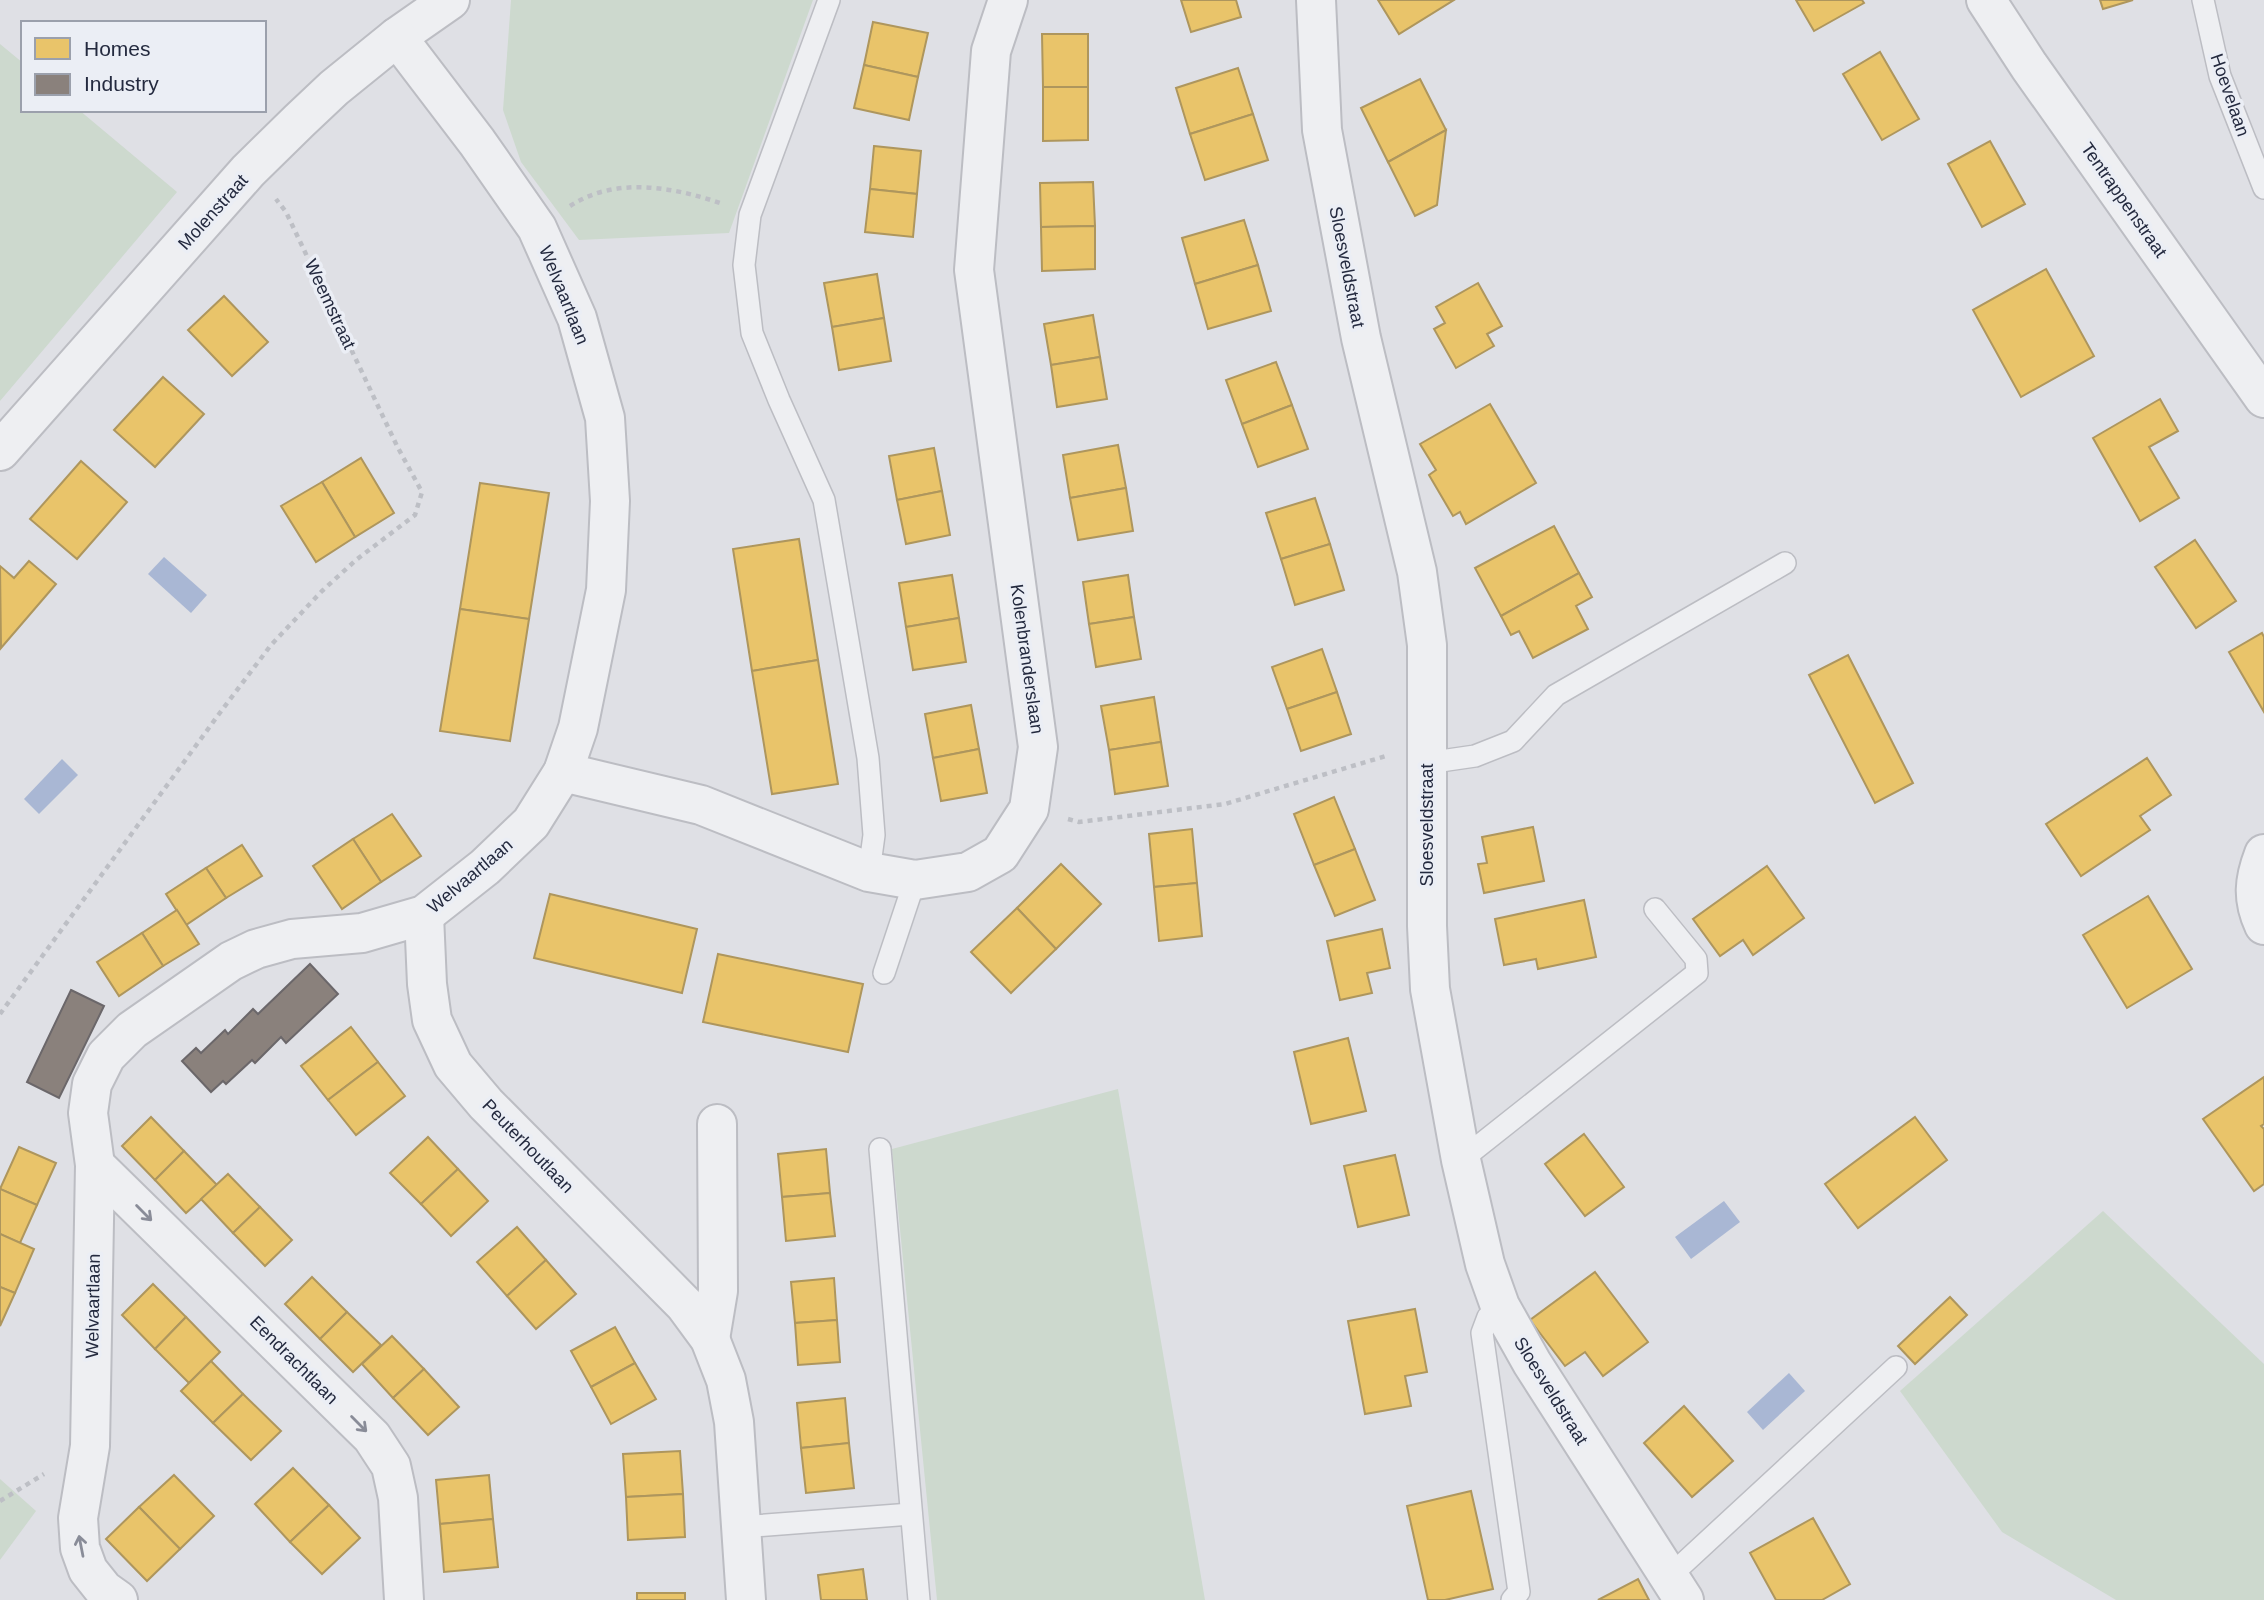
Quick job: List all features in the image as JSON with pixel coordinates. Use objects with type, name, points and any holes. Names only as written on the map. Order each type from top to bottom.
[{"type":"street","name":"Molenstraat","points":[[0,451],[248,172],[334,88],[397,37],[450,0]]},
{"type":"street","name":"Kolenbranderslaan","points":[[563,772],[701,805],[869,872],[915,880],[968,872],[1000,854],[1029,809],[1038,747],[974,270],[991,51],[1007,0]]},
{"type":"street","name":"Sloesveldstraat","points":[[1316,0],[1322,130],[1361,338],[1417,572],[1427,645],[1427,926],[1430,989],[1461,1160],[1485,1264],[1500,1306],[1532,1363],[1677,1588]]},
{"type":"street","name":"Tentrappenstraat","points":[[1986,0],[2029,66],[2264,398]]},
{"type":"street","name":"Welvaartlaan","points":[[118,1600],[104,1590],[88,1570],[79,1538],[78,1518],[90,1446],[95,1165],[88,1113],[92,1084],[106,1056],[132,1030],[231,961],[292,939],[362,933],[424,915],[485,867],[531,823],[563,772],[578,728],[606,590],[610,501],[605,418],[578,318],[537,228],[477,142],[397,37]]},
{"type":"street","points":[[2264,854],[2256,876],[2257,910],[2264,925]]},
{"type":"street","name":"Peuterhoutlaan","points":[[424,915],[427,984],[432,1020],[453,1065],[486,1104],[685,1305],[710,1339],[726,1380],[734,1422],[746,1600]]},
{"type":"street","points":[[710,1339],[718,1291],[717,1124]]},
{"type":"street","name":"Eendrachtlaan","points":[[95,1165],[372,1437],[391,1466],[398,1498],[404,1600]]},
{"type":"lane","points":[[829,0],[750,215],[744,265],[752,333],[824,500],[868,758],[874,835],[869,872]]},
{"type":"lane","name":"Hoevelaan","points":[[2203,0],[2220,76],[2264,188]]},
{"type":"lane","points":[[1427,757],[1475,756],[1513,741],[1556,695],[1785,563]]},
{"type":"lane","points":[[884,974],[915,880]]},
{"type":"lane","points":[[1461,1160],[1697,973],[1696,959],[1655,909]]},
{"type":"lane","points":[[880,1149],[919,1600]]},
{"type":"lane","points":[[1500,1306],[1488,1317],[1482,1333],[1519,1592],[1512,1600]]},
{"type":"lane","points":[[1677,1588],[1896,1367]]},
{"type":"lane","points":[[741,1527],[911,1514]]},
{"type":"path","name":"Weemstraat","points":[[0,1014],[271,645],[356,559],[415,515],[417,500],[422,492],[397,446],[286,212],[268,188],[248,172]]},
{"type":"path","points":[[537,228],[575,203],[609,190],[641,187],[691,193],[750,215]]},
{"type":"path","points":[[1029,809],[1079,822],[1225,804],[1406,750],[1427,757]]},
{"type":"shaded area","points":[[511,0],[813,0],[729,233],[579,240],[521,162],[503,110]]},
{"type":"shaded area","points":[[0,44],[21,61],[21,112],[81,112],[177,192],[0,401]]},
{"type":"shaded area","points":[[1118,1089],[1205,1600],[937,1600],[892,1149]]},
{"type":"shaded area","points":[[2103,1211],[2264,1364],[2264,1600],[2116,1600],[2002,1532],[1900,1391]]},
{"type":"shaded area","points":[[0,1479],[36,1511],[0,1560]]},
{"type":"water","points":[[164,557],[207,595],[191,613],[148,574]]},
{"type":"water","points":[[62,759],[78,775],[39,814],[24,799]]},
{"type":"water","points":[[1724,1201],[1740,1222],[1691,1259],[1675,1237]]},
{"type":"water","points":[[1789,1373],[1805,1391],[1763,1430],[1747,1412]]},
{"type":"building: Homes","points":[[1181,0],[1236,0],[1241,17],[1191,32]]},
{"type":"building: Homes","points":[[1378,0],[1454,0],[1399,34]]},
{"type":"building: Homes","points":[[1796,0],[1862,0],[1864,3],[1814,31]]},
{"type":"building: Homes","points":[[2100,0],[2133,0],[2103,9]]},
{"type":"building: Homes","points":[[873,22],[928,33],[918,77],[864,65]]},
{"type":"building: Homes","points":[[1042,34],[1088,34],[1088,87],[1043,87]]},
{"type":"building: Homes","points":[[1880,52],[1919,119],[1882,140],[1843,74]]},
{"type":"building: Homes","points":[[864,65],[918,77],[909,120],[854,108]]},
{"type":"building: Homes","points":[[1238,68],[1253,114],[1190,134],[1176,88]]},
{"type":"building: Homes","points":[[1420,79],[1446,130],[1388,162],[1361,108]]},
{"type":"building: Homes","points":[[1043,87],[1088,87],[1088,140],[1043,141]]},
{"type":"building: Homes","points":[[1253,114],[1268,160],[1205,180],[1190,134]]},
{"type":"building: Homes","points":[[1446,130],[1437,205],[1415,216],[1388,162]]},
{"type":"building: Homes","points":[[1990,141],[2025,204],[1982,227],[1948,164]]},
{"type":"building: Homes","points":[[874,146],[921,151],[917,194],[870,189]]},
{"type":"building: Homes","points":[[1093,182],[1095,226],[1041,227],[1040,183]]},
{"type":"building: Homes","points":[[870,189],[917,194],[913,237],[865,232]]},
{"type":"building: Homes","points":[[1244,220],[1258,265],[1195,284],[1182,238]]},
{"type":"building: Homes","points":[[1095,226],[1095,269],[1042,271],[1041,227]]},
{"type":"building: Homes","points":[[1258,265],[1271,311],[1208,329],[1195,284]]},
{"type":"building: Homes","points":[[2046,269],[2094,356],[2021,397],[1973,310]]},
{"type":"building: Homes","points":[[877,274],[884,318],[832,327],[824,283]]},
{"type":"building: Homes","points":[[1478,283],[1502,326],[1487,334],[1494,346],[1456,368],[1434,329],[1445,323],[1436,307]]},
{"type":"building: Homes","points":[[224,296],[268,342],[232,376],[188,330]]},
{"type":"building: Homes","points":[[1093,315],[1100,357],[1051,365],[1044,324]]},
{"type":"building: Homes","points":[[884,318],[891,361],[839,370],[832,327]]},
{"type":"building: Homes","points":[[1100,357],[1107,399],[1057,407],[1051,365]]},
{"type":"building: Homes","points":[[1276,362],[1292,405],[1242,424],[1226,380]]},
{"type":"building: Homes","points":[[163,377],[204,414],[155,467],[114,430]]},
{"type":"building: Homes","points":[[2160,399],[2178,431],[2149,447],[2179,498],[2140,521],[2093,438]]},
{"type":"building: Homes","points":[[1490,404],[1536,483],[1466,524],[1460,512],[1453,516],[1429,475],[1436,470],[1420,444]]},
{"type":"building: Homes","points":[[1292,405],[1308,449],[1258,467],[1242,424]]},
{"type":"building: Homes","points":[[1118,445],[1126,488],[1070,498],[1063,455]]},
{"type":"building: Homes","points":[[934,448],[942,491],[897,500],[889,456]]},
{"type":"building: Homes","points":[[361,458],[394,513],[355,537],[322,482]]},
{"type":"building: Homes","points":[[81,461],[127,502],[77,559],[30,519]]},
{"type":"building: Homes","points":[[322,482],[355,537],[316,562],[281,506]]},
{"type":"building: Homes","points":[[480,483],[549,493],[529,619],[460,609]]},
{"type":"building: Homes","points":[[1126,488],[1133,531],[1078,540],[1070,498]]},
{"type":"building: Homes","points":[[942,491],[950,535],[906,544],[897,500]]},
{"type":"building: Homes","points":[[1315,498],[1330,544],[1281,559],[1266,513]]},
{"type":"building: Homes","points":[[1554,526],[1579,573],[1501,616],[1475,568]]},
{"type":"building: Homes","points":[[799,539],[818,660],[752,671],[733,549]]},
{"type":"building: Homes","points":[[2195,540],[2236,601],[2196,628],[2155,567]]},
{"type":"building: Homes","points":[[1330,544],[1344,590],[1295,605],[1281,559]]},
{"type":"building: Homes","points":[[29,561],[56,584],[1,648],[0,566],[14,578]]},
{"type":"building: Homes","points":[[1579,573],[1592,597],[1576,606],[1588,629],[1533,658],[1519,631],[1511,635],[1501,616]]},
{"type":"building: Homes","points":[[952,575],[959,618],[906,627],[899,583]]},
{"type":"building: Homes","points":[[1128,575],[1134,617],[1089,624],[1083,582]]},
{"type":"building: Homes","points":[[460,609],[529,619],[510,741],[440,731]]},
{"type":"building: Homes","points":[[1134,617],[1141,659],[1096,667],[1089,624]]},
{"type":"building: Homes","points":[[959,618],[966,662],[913,670],[906,627]]},
{"type":"building: Homes","points":[[2262,633],[2264,637],[2264,712],[2229,652]]},
{"type":"building: Homes","points":[[1322,649],[1337,692],[1287,709],[1272,667]]},
{"type":"building: Homes","points":[[1848,655],[1913,783],[1875,803],[1809,675]]},
{"type":"building: Homes","points":[[818,660],[838,784],[772,794],[752,671]]},
{"type":"building: Homes","points":[[1337,692],[1351,734],[1301,751],[1287,709]]},
{"type":"building: Homes","points":[[1154,697],[1161,742],[1109,750],[1101,706]]},
{"type":"building: Homes","points":[[971,705],[979,749],[933,758],[925,714]]},
{"type":"building: Homes","points":[[1161,742],[1168,786],[1115,794],[1109,750]]},
{"type":"building: Homes","points":[[979,749],[987,793],[941,801],[933,758]]},
{"type":"building: Homes","points":[[2147,758],[2171,795],[2140,816],[2150,830],[2081,876],[2046,824]]},
{"type":"building: Homes","points":[[1334,797],[1355,849],[1314,865],[1294,814]]},
{"type":"building: Homes","points":[[392,814],[421,856],[381,882],[353,839]]},
{"type":"building: Homes","points":[[1533,827],[1544,881],[1484,893],[1478,864],[1487,863],[1482,837]]},
{"type":"building: Homes","points":[[1192,829],[1197,883],[1154,887],[1149,834]]},
{"type":"building: Homes","points":[[353,839],[381,882],[342,909],[313,866]]},
{"type":"building: Homes","points":[[242,845],[262,876],[226,898],[206,868]]},
{"type":"building: Homes","points":[[1355,849],[1375,900],[1335,916],[1314,865]]},
{"type":"building: Homes","points":[[1061,864],[1101,904],[1056,949],[1017,908]]},
{"type":"building: Homes","points":[[1767,866],[1804,918],[1753,955],[1743,940],[1720,956],[1693,919]]},
{"type":"building: Homes","points":[[206,868],[226,898],[186,925],[166,894]]},
{"type":"building: Homes","points":[[1197,883],[1202,936],[1159,941],[1154,887]]},
{"type":"building: Homes","points":[[550,894],[697,929],[682,993],[534,958]]},
{"type":"building: Homes","points":[[2148,896],[2192,969],[2127,1008],[2083,935]]},
{"type":"building: Homes","points":[[1584,900],[1596,957],[1538,969],[1536,959],[1504,965],[1495,919]]},
{"type":"building: Homes","points":[[1017,908],[1056,949],[1011,993],[971,952]]},
{"type":"building: Homes","points":[[177,910],[199,944],[163,966],[142,933]]},
{"type":"building: Homes","points":[[1382,929],[1390,968],[1367,973],[1372,993],[1340,1000],[1327,941]]},
{"type":"building: Homes","points":[[142,933],[163,966],[119,996],[97,962]]},
{"type":"building: Homes","points":[[718,954],[863,984],[848,1052],[703,1022]]},
{"type":"building: Homes","points":[[351,1027],[378,1062],[328,1100],[301,1066]]},
{"type":"building: Homes","points":[[1348,1038],[1366,1111],[1311,1124],[1294,1052]]},
{"type":"building: Homes","points":[[378,1062],[405,1096],[356,1135],[328,1100]]},
{"type":"building: Homes","points":[[2264,1077],[2264,1124],[2261,1126],[2264,1129],[2264,1184],[2254,1191],[2203,1119]]},
{"type":"building: Homes","points":[[151,1117],[184,1151],[155,1180],[122,1146]]},
{"type":"building: Homes","points":[[1915,1117],[1947,1160],[1858,1228],[1825,1184]]},
{"type":"building: Homes","points":[[1584,1134],[1624,1187],[1585,1216],[1545,1164]]},
{"type":"building: Homes","points":[[428,1137],[458,1169],[421,1204],[390,1173]]},
{"type":"building: Homes","points":[[19,1147],[56,1163],[37,1205],[0,1189]]},
{"type":"building: Homes","points":[[826,1149],[830,1193],[782,1197],[778,1154]]},
{"type":"building: Homes","points":[[184,1151],[217,1185],[186,1213],[155,1180]]},
{"type":"building: Homes","points":[[1395,1155],[1409,1215],[1358,1227],[1344,1166]]},
{"type":"building: Homes","points":[[458,1169],[488,1201],[451,1236],[421,1204]]},
{"type":"building: Homes","points":[[228,1174],[260,1207],[233,1233],[201,1199]]},
{"type":"building: Homes","points":[[0,1189],[37,1205],[20,1243],[0,1234]]},
{"type":"building: Homes","points":[[830,1193],[835,1236],[786,1241],[782,1197]]},
{"type":"building: Homes","points":[[260,1207],[292,1240],[265,1266],[233,1233]]},
{"type":"building: Homes","points":[[517,1227],[546,1260],[507,1296],[477,1262]]},
{"type":"building: Homes","points":[[0,1234],[34,1249],[15,1293],[0,1287]]},
{"type":"building: Homes","points":[[546,1260],[576,1294],[536,1329],[507,1296]]},
{"type":"building: Homes","points":[[1595,1272],[1648,1342],[1603,1376],[1585,1352],[1565,1366],[1530,1320]]},
{"type":"building: Homes","points":[[312,1277],[347,1312],[320,1339],[285,1304]]},
{"type":"building: Homes","points":[[834,1278],[837,1320],[795,1323],[791,1282]]},
{"type":"building: Homes","points":[[153,1284],[186,1317],[155,1349],[122,1315]]},
{"type":"building: Homes","points":[[0,1287],[15,1293],[0,1326]]},
{"type":"building: Homes","points":[[1950,1297],[1967,1315],[1915,1364],[1898,1346]]},
{"type":"building: Homes","points":[[1415,1309],[1427,1372],[1405,1376],[1411,1406],[1365,1414],[1348,1321]]},
{"type":"building: Homes","points":[[347,1312],[381,1345],[353,1372],[320,1339]]},
{"type":"building: Homes","points":[[186,1317],[220,1352],[189,1383],[155,1349]]},
{"type":"building: Homes","points":[[837,1320],[840,1362],[798,1365],[795,1323]]},
{"type":"building: Homes","points":[[615,1327],[635,1363],[591,1387],[571,1351]]},
{"type":"building: Homes","points":[[392,1336],[424,1369],[393,1398],[362,1364]]},
{"type":"building: Homes","points":[[211,1361],[243,1394],[213,1423],[181,1391]]},
{"type":"building: Homes","points":[[635,1363],[656,1399],[611,1424],[591,1387]]},
{"type":"building: Homes","points":[[424,1369],[459,1407],[428,1435],[393,1398]]},
{"type":"building: Homes","points":[[243,1394],[281,1431],[251,1460],[213,1423]]},
{"type":"building: Homes","points":[[845,1398],[849,1443],[801,1448],[797,1403]]},
{"type":"building: Homes","points":[[1684,1406],[1733,1461],[1692,1497],[1644,1443]]},
{"type":"building: Homes","points":[[849,1443],[854,1488],[806,1493],[801,1448]]},
{"type":"building: Homes","points":[[680,1451],[683,1494],[626,1497],[623,1454]]},
{"type":"building: Homes","points":[[293,1468],[329,1505],[290,1542],[255,1504]]},
{"type":"building: Homes","points":[[174,1475],[214,1516],[180,1549],[139,1507]]},
{"type":"building: Homes","points":[[489,1475],[493,1519],[440,1524],[436,1480]]},
{"type":"building: Homes","points":[[1471,1491],[1493,1589],[1445,1600],[1428,1600],[1407,1506]]},
{"type":"building: Homes","points":[[683,1494],[685,1537],[628,1540],[626,1497]]},
{"type":"building: Homes","points":[[329,1505],[360,1538],[322,1574],[290,1542]]},
{"type":"building: Homes","points":[[139,1507],[180,1549],[147,1581],[106,1539]]},
{"type":"building: Homes","points":[[1813,1518],[1850,1584],[1822,1600],[1776,1600],[1750,1553]]},
{"type":"building: Homes","points":[[493,1519],[498,1567],[444,1572],[440,1524]]},
{"type":"building: Homes","points":[[863,1569],[867,1600],[821,1600],[818,1575]]},
{"type":"building: Homes","points":[[1638,1579],[1649,1600],[1598,1600]]},
{"type":"building: Homes","points":[[637,1593],[685,1593],[685,1600],[637,1600]]},
{"type":"building: Industry","points":[[310,964],[338,994],[286,1043],[281,1037],[255,1063],[252,1060],[226,1084],[223,1081],[211,1092],[182,1061],[196,1048],[201,1053],[225,1030],[228,1034],[253,1009],[258,1014]]},
{"type":"building: Industry","points":[[71,990],[104,1006],[59,1098],[27,1082]]}]
